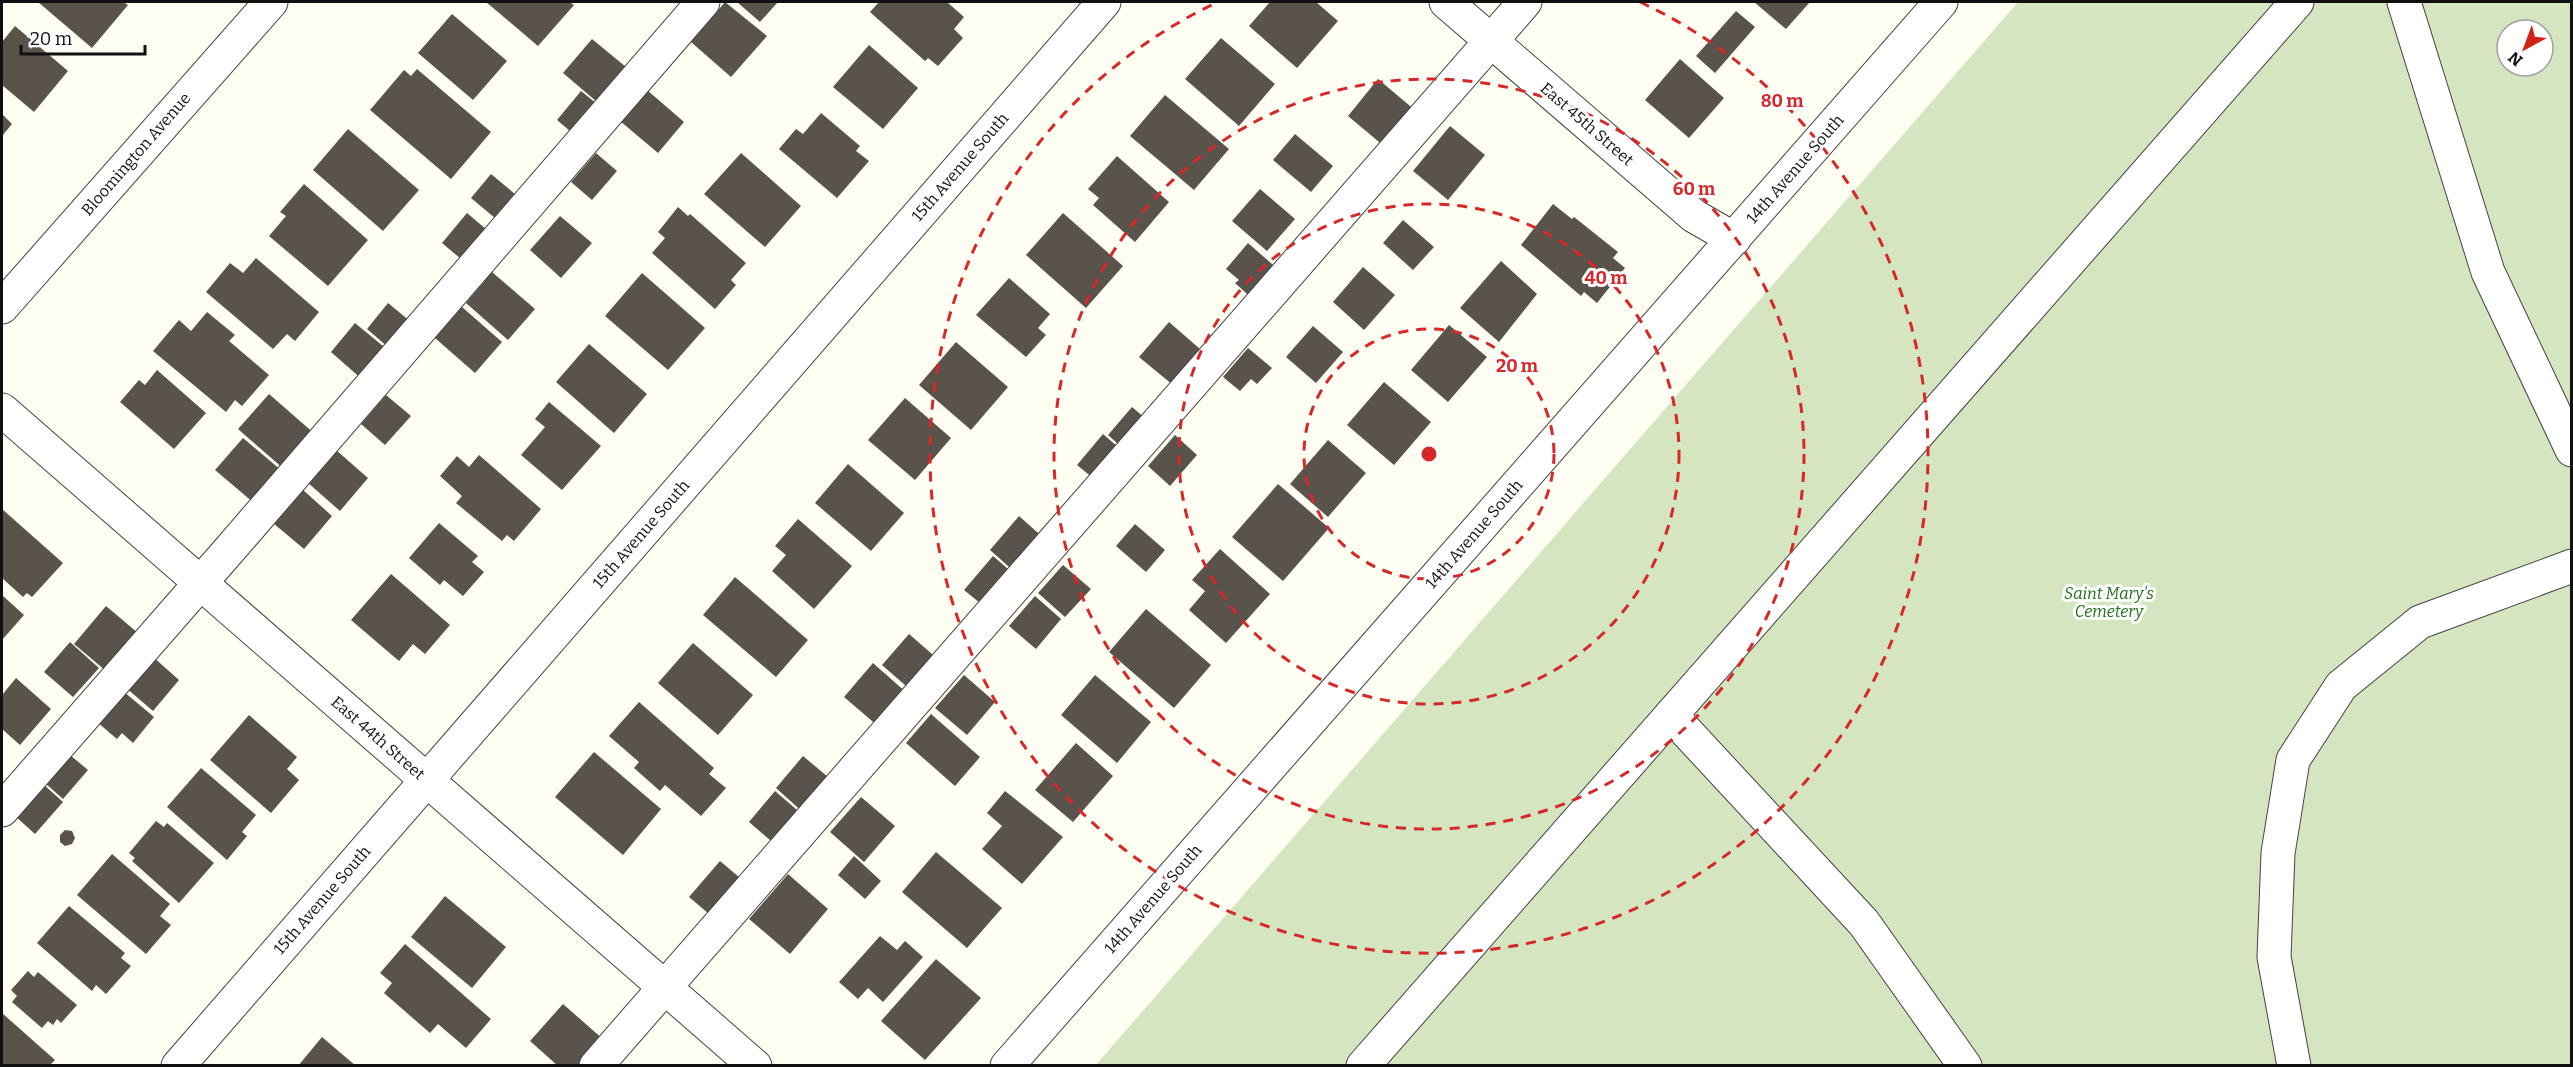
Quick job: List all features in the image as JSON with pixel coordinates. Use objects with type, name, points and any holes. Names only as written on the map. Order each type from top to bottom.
[{"type":"street","name":"Bloomington Avenue","points":[[2,307],[271,2]]},
{"type":"street","points":[[2,810],[201,584],[703,2]]},
{"type":"street","name":"15th Avenue South","points":[[177,1065],[1104,2]]},
{"type":"street","name":"East 45th Street","points":[[1446,2],[1694,216],[1734,239]]},
{"type":"street","points":[[596,1065],[1525,2]]},
{"type":"street","name":"14th Avenue South","points":[[1006,1065],[1941,2]]},
{"type":"street","points":[[1363,1065],[2297,2]]},
{"type":"street","points":[[2404,2],[2488,272],[2571,450]]},
{"type":"street","name":"East 44th Street","points":[[2,410],[755,1065]]},
{"type":"street","points":[[2294,1065],[2274,957],[2278,853],[2293,760],[2342,686],[2420,622],[2571,566]]},
{"type":"street","points":[[1671,715],[1864,923],[1965,1065]]},
{"type":"green space","name":"Saint Mary's Cemetery","points":[[2018,2],[2571,2],[2571,1065],[1095,1066]]},
{"type":"building","points":[[38,2],[123,2],[128,5],[92,48]]},
{"type":"building","points":[[486,2],[569,2],[574,5],[538,46]]},
{"type":"building","points":[[725,2],[767,36],[731,77],[691,42]]},
{"type":"building","points":[[737,2],[778,2],[760,22]]},
{"type":"building","points":[[879,2],[947,2],[964,17],[954,29],[963,38],[938,66],[928,58],[925,61],[870,12]]},
{"type":"building","points":[[1270,2],[1316,2],[1338,21],[1297,68],[1249,26]]},
{"type":"building","points":[[1754,2],[1810,2],[1786,29]]},
{"type":"building","points":[[1736,11],[1755,27],[1715,73],[1696,56]]},
{"type":"building","points":[[452,14],[507,61],[473,100],[418,53]]},
{"type":"building","points":[[15,26],[68,71],[34,112],[2,85],[2,42]]},
{"type":"building","points":[[1221,38],[1275,84],[1239,126],[1185,79]]},
{"type":"building","points":[[592,39],[632,72],[603,107],[563,73]]},
{"type":"building","points":[[869,45],[918,88],[883,129],[833,87]]},
{"type":"building","points":[[1680,59],[1724,98],[1689,138],[1645,100]]},
{"type":"building","points":[[417,69],[491,132],[451,179],[370,110],[404,70],[411,76]]},
{"type":"building","points":[[1378,79],[1416,111],[1385,147],[1348,116]]},
{"type":"building","points":[[647,90],[684,122],[658,153],[620,121]]},
{"type":"building","points":[[581,91],[602,108],[577,137],[557,120]]},
{"type":"building","points":[[1165,95],[1229,149],[1194,190],[1130,136]]},
{"type":"building","points":[[821,113],[860,146],[856,151],[869,161],[837,198],[779,149],[796,129],[803,134]]},
{"type":"building","points":[[2,114],[12,124],[2,136]]},
{"type":"building","points":[[1450,126],[1485,155],[1448,200],[1413,171]]},
{"type":"building","points":[[348,129],[419,190],[383,231],[313,170]]},
{"type":"building","points":[[1295,134],[1333,166],[1311,192],[1273,160]]},
{"type":"building","points":[[596,153],[617,171],[592,200],[571,182]]},
{"type":"building","points":[[741,153],[801,206],[765,247],[704,194]]},
{"type":"building","points":[[1117,156],[1169,202],[1135,242],[1093,205],[1099,198],[1088,189]]},
{"type":"building","points":[[491,174],[521,199],[501,223],[471,198]]},
{"type":"building","points":[[304,184],[368,240],[328,286],[269,236],[286,216],[280,212]]},
{"type":"building","points":[[1260,189],[1295,219],[1267,251],[1232,221]]},
{"type":"building","points":[[1553,204],[1572,219],[1574,217],[1618,252],[1613,258],[1625,268],[1597,303],[1584,292],[1581,296],[1521,245]]},
{"type":"building","points":[[678,207],[688,216],[690,214],[746,263],[731,280],[736,285],[715,309],[652,253],[665,238],[658,232]]},
{"type":"building","points":[[467,213],[493,235],[467,264],[442,243]]},
{"type":"building","points":[[1063,213],[1123,266],[1086,308],[1026,255]]},
{"type":"building","points":[[560,216],[592,243],[561,278],[530,250]]},
{"type":"building","points":[[1403,220],[1434,247],[1413,270],[1383,243]]},
{"type":"building","points":[[1248,243],[1281,272],[1256,302],[1235,283],[1239,280],[1226,269]]},
{"type":"building","points":[[256,258],[319,312],[295,341],[287,334],[273,349],[206,292],[230,263],[243,273]]},
{"type":"building","points":[[1501,261],[1537,294],[1499,342],[1460,308]]},
{"type":"building","points":[[1363,267],[1395,295],[1364,330],[1333,302]]},
{"type":"building","points":[[492,272],[535,309],[508,340],[466,303]]},
{"type":"building","points":[[642,273],[705,328],[668,370],[605,316]]},
{"type":"building","points":[[1009,278],[1050,314],[1038,328],[1046,335],[1026,357],[976,315]]},
{"type":"building","points":[[388,303],[411,322],[389,348],[367,329]]},
{"type":"building","points":[[462,307],[502,342],[475,373],[435,338]]},
{"type":"building","points":[[207,312],[235,335],[229,341],[269,375],[242,406],[235,400],[226,412],[153,351],[179,320],[191,331]]},
{"type":"building","points":[[1169,322],[1208,356],[1179,390],[1139,357]]},
{"type":"building","points":[[355,323],[389,351],[364,381],[331,352]]},
{"type":"building","points":[[1449,325],[1487,357],[1448,402],[1411,370]]},
{"type":"building","points":[[1313,326],[1343,352],[1316,383],[1286,357]]},
{"type":"building","points":[[956,342],[1008,387],[971,430],[919,385]]},
{"type":"building","points":[[589,344],[647,394],[614,433],[556,382]]},
{"type":"building","points":[[1248,348],[1272,368],[1257,384],[1251,379],[1240,391],[1223,377]]},
{"type":"building","points":[[157,370],[206,413],[174,449],[120,402],[139,380],[145,385]]},
{"type":"building","points":[[1384,382],[1431,422],[1394,465],[1347,425]]},
{"type":"building","points":[[269,394],[316,435],[285,470],[238,429]]},
{"type":"building","points":[[386,395],[411,416],[385,445],[361,424]]},
{"type":"building","points":[[905,398],[951,438],[915,480],[868,440]]},
{"type":"building","points":[[549,402],[601,446],[562,490],[521,455],[545,427],[535,419]]},
{"type":"building","points":[[1132,407],[1152,424],[1128,453],[1108,435]]},
{"type":"building","points":[[1103,434],[1125,453],[1099,483],[1077,465]]},
{"type":"building","points":[[1175,435],[1197,455],[1170,486],[1148,466]]},
{"type":"building","points":[[243,438],[282,471],[254,503],[215,470]]},
{"type":"building","points":[[1328,440],[1366,473],[1328,517],[1290,484]]},
{"type":"building","points":[[336,450],[368,478],[340,511],[307,482]]},
{"type":"building","points":[[479,455],[541,509],[514,541],[507,535],[502,541],[456,503],[462,496],[440,476],[457,456],[469,467]]},
{"type":"building","points":[[848,464],[904,513],[871,551],[815,503]]},
{"type":"building","points":[[1278,484],[1329,528],[1283,581],[1232,537]]},
{"type":"building","points":[[302,489],[332,516],[304,549],[273,523]]},
{"type":"building","points":[[2,509],[63,563],[32,597],[27,593],[23,597],[2,578]]},
{"type":"building","points":[[1019,516],[1046,540],[1017,574],[990,550]]},
{"type":"building","points":[[798,519],[852,566],[814,609],[772,571],[786,555],[775,546]]},
{"type":"building","points":[[439,523],[478,556],[472,562],[484,572],[463,596],[444,580],[440,585],[409,558]]},
{"type":"building","points":[[1135,524],[1165,550],[1146,572],[1116,546]]},
{"type":"building","points":[[1220,549],[1270,594],[1226,643],[1189,610],[1205,591],[1192,580]]},
{"type":"building","points":[[993,556],[1015,575],[986,608],[964,590]]},
{"type":"building","points":[[1063,565],[1091,589],[1065,617],[1038,593]]},
{"type":"building","points":[[391,574],[450,625],[425,654],[413,644],[399,661],[351,620]]},
{"type":"building","points":[[735,577],[808,640],[776,677],[703,615]]},
{"type":"building","points":[[2,595],[24,615],[2,640]]},
{"type":"building","points":[[1035,596],[1061,619],[1036,649],[1009,626]]},
{"type":"building","points":[[106,606],[138,633],[106,671],[74,644]]},
{"type":"building","points":[[1146,609],[1211,665],[1174,708],[1109,652]]},
{"type":"building","points":[[909,634],[940,661],[913,692],[882,665]]},
{"type":"building","points":[[70,642],[99,668],[73,697],[44,672]]},
{"type":"building","points":[[693,643],[753,695],[718,735],[658,683]]},
{"type":"building","points":[[152,656],[179,680],[153,711],[125,687]]},
{"type":"building","points":[[873,663],[908,694],[879,727],[844,697]]},
{"type":"building","points":[[964,675],[995,702],[967,735],[935,708]]},
{"type":"building","points":[[1095,675],[1151,722],[1117,763],[1061,715]]},
{"type":"building","points":[[16,678],[51,709],[20,745],[2,729],[2,695]]},
{"type":"building","points":[[123,691],[154,717],[133,743],[122,733],[117,739],[97,722]]},
{"type":"building","points":[[639,702],[714,768],[709,774],[726,788],[701,816],[665,785],[660,791],[634,768],[639,762],[609,736]]},
{"type":"building","points":[[931,714],[980,757],[955,786],[906,743]]},
{"type":"building","points":[[249,715],[297,757],[287,769],[299,780],[271,813],[210,760]]},
{"type":"building","points":[[1076,743],[1113,776],[1073,822],[1035,790]]},
{"type":"building","points":[[594,752],[661,809],[623,855],[555,797]]},
{"type":"building","points":[[70,755],[88,770],[63,799],[45,783]]},
{"type":"building","points":[[803,756],[834,782],[806,815],[776,788]]},
{"type":"building","points":[[201,768],[256,815],[242,832],[247,836],[227,860],[167,807]]},
{"type":"building","points":[[43,784],[63,802],[35,834],[15,816]]},
{"type":"building","points":[[775,791],[804,816],[778,847],[749,822]]},
{"type":"building","points":[[1005,791],[1063,837],[1022,884],[982,849],[1002,826],[987,813]]},
{"type":"building","points":[[861,797],[895,826],[864,862],[830,832]]},
{"type":"building","points":[[156,821],[164,827],[167,823],[214,863],[179,903],[132,861],[135,858],[129,853]]},
{"type":"building","points":[[65,830],[72,831],[75,838],[72,844],[65,846],[60,842],[60,835]]},
{"type":"building","points":[[936,852],[1002,908],[967,948],[902,892]]},
{"type":"building","points":[[112,854],[170,904],[160,916],[171,925],[146,954],[77,895]]},
{"type":"building","points":[[854,856],[881,881],[865,899],[838,875]]},
{"type":"building","points":[[720,861],[746,883],[715,919],[689,897]]},
{"type":"building","points":[[788,874],[828,909],[790,954],[749,919]]},
{"type":"building","points":[[445,896],[506,947],[472,988],[411,937]]},
{"type":"building","points":[[69,906],[125,953],[121,958],[131,966],[106,994],[96,985],[92,991],[37,943]]},
{"type":"building","points":[[880,936],[897,950],[905,941],[923,957],[883,1002],[868,988],[858,999],[839,982]]},
{"type":"building","points":[[405,944],[491,1019],[466,1048],[438,1024],[430,1033],[384,993],[392,983],[380,973]]},
{"type":"building","points":[[936,959],[981,998],[925,1060],[881,1021]]},
{"type":"building","points":[[28,971],[34,977],[38,972],[77,1005],[61,1023],[57,1019],[53,1025],[48,1021],[42,1028],[12,1002],[17,996],[11,990]]},
{"type":"building","points":[[563,1004],[604,1040],[581,1066],[558,1066],[530,1041]]},
{"type":"building","points":[[2,1013],[55,1060],[49,1066],[2,1066]]},
{"type":"building","points":[[322,1037],[356,1066],[298,1066]]}]
